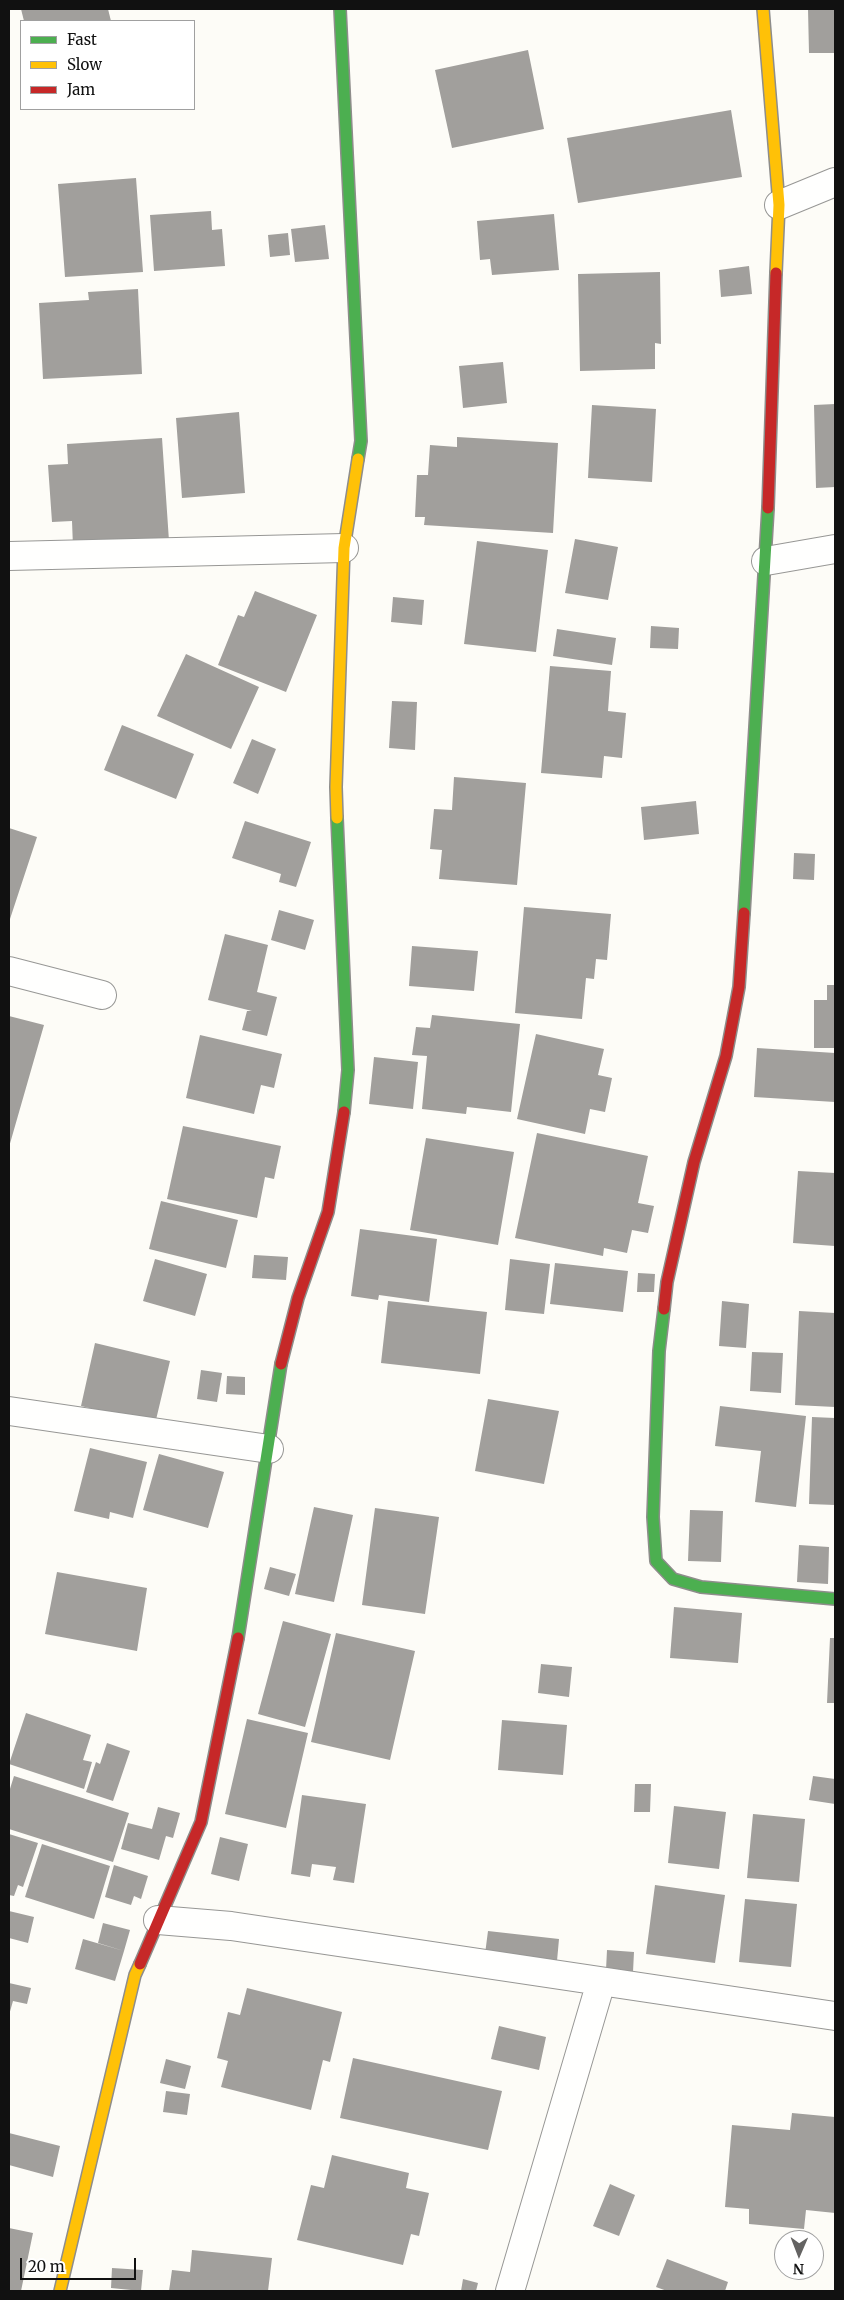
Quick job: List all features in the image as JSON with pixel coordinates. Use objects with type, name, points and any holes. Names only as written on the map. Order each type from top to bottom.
[{"type":"street","points":[[60,2291],[135,1974],[201,1822],[238,1640],[282,1359],[298,1298],[328,1212],[341,1141],[348,1070],[336,787],[344,548],[361,442],[340,9]]},
{"type":"street","points":[[763,9],[779,205],[766,561],[738,987],[726,1056],[694,1162],[668,1282],[659,1351],[653,1518],[656,1561],[673,1579],[701,1587],[835,1599]]},
{"type":"street","points":[[779,205],[835,182]]},
{"type":"street","points":[[9,556],[344,548]]},
{"type":"street","points":[[766,561],[835,549]]},
{"type":"street","points":[[9,971],[102,995]]},
{"type":"street","points":[[9,1411],[269,1449]]},
{"type":"street","points":[[158,1920],[231,1926],[835,2016]]},
{"type":"street","points":[[510,2291],[601,1982]]},
{"type":"building","points":[[21,9],[108,9],[111,20],[24,20]]},
{"type":"building","points":[[808,9],[835,9],[835,53],[809,53]]},
{"type":"building","points":[[528,50],[544,129],[452,148],[435,70]]},
{"type":"building","points":[[731,110],[742,177],[578,203],[567,138]]},
{"type":"building","points":[[136,178],[143,272],[65,277],[58,184]]},
{"type":"building","points":[[211,211],[212,230],[222,229],[225,266],[154,271],[150,215]]},
{"type":"building","points":[[554,214],[559,270],[492,275],[490,259],[480,260],[477,221]]},
{"type":"building","points":[[325,225],[329,259],[295,262],[291,229]]},
{"type":"building","points":[[288,233],[290,255],[270,257],[268,235]]},
{"type":"building","points":[[749,266],[752,294],[721,297],[719,270]]},
{"type":"building","points":[[660,272],[661,344],[655,343],[655,369],[580,371],[578,274]]},
{"type":"building","points":[[138,289],[142,374],[43,379],[39,303],[89,300],[88,292]]},
{"type":"building","points":[[503,362],[507,403],[463,408],[459,366]]},
{"type":"building","points":[[835,404],[835,487],[816,488],[814,405]]},
{"type":"building","points":[[592,405],[656,409],[652,482],[588,478]]},
{"type":"building","points":[[239,412],[245,493],[182,498],[176,418]]},
{"type":"building","points":[[457,437],[558,443],[553,533],[424,525],[425,517],[415,517],[417,475],[428,475],[430,445],[457,447]]},
{"type":"building","points":[[162,438],[169,541],[73,547],[72,521],[52,522],[48,465],[68,464],[67,444]]},
{"type":"building","points":[[575,539],[618,547],[608,600],[565,593]]},
{"type":"building","points":[[477,541],[548,550],[536,652],[464,644]]},
{"type":"building","points":[[255,591],[317,615],[286,692],[218,665],[238,615],[244,617]]},
{"type":"building","points":[[393,597],[424,600],[422,625],[391,622]]},
{"type":"building","points":[[651,626],[679,628],[678,649],[650,648]]},
{"type":"building","points":[[557,629],[616,638],[612,665],[553,656]]},
{"type":"building","points":[[186,654],[259,687],[231,749],[157,716]]},
{"type":"building","points":[[550,666],[611,671],[608,711],[626,713],[622,758],[604,756],[602,778],[541,773]]},
{"type":"building","points":[[392,701],[417,702],[415,750],[389,748]]},
{"type":"building","points":[[122,725],[194,754],[176,799],[104,770]]},
{"type":"building","points":[[252,739],[276,749],[258,794],[233,783]]},
{"type":"building","points":[[454,777],[526,783],[517,885],[439,879],[442,850],[430,849],[434,809],[452,810]]},
{"type":"building","points":[[696,801],[699,834],[644,840],[641,807]]},
{"type":"building","points":[[245,821],[311,842],[296,887],[279,882],[281,874],[232,858]]},
{"type":"building","points":[[9,828],[37,837],[9,922]]},
{"type":"building","points":[[794,853],[815,854],[814,880],[793,879]]},
{"type":"building","points":[[524,907],[611,914],[607,960],[596,959],[594,979],[586,978],[582,1019],[515,1013]]},
{"type":"building","points":[[279,910],[314,920],[305,950],[271,940]]},
{"type":"building","points":[[225,934],[268,945],[257,992],[277,997],[267,1036],[242,1030],[247,1011],[252,1011],[208,1000]]},
{"type":"building","points":[[412,946],[478,951],[474,991],[409,986]]},
{"type":"building","points":[[827,985],[835,985],[835,1048],[814,1048],[814,1000],[827,1000]]},
{"type":"building","points":[[432,1015],[520,1024],[511,1112],[467,1107],[466,1114],[422,1109],[427,1056],[412,1055],[416,1027],[430,1028]]},
{"type":"building","points":[[9,1016],[44,1025],[9,1147]]},
{"type":"building","points":[[536,1034],[604,1049],[598,1075],[612,1078],[605,1112],[590,1109],[585,1134],[517,1119]]},
{"type":"building","points":[[200,1035],[282,1054],[274,1088],[261,1085],[254,1114],[186,1098]]},
{"type":"building","points":[[757,1048],[835,1053],[835,1102],[754,1097]]},
{"type":"building","points":[[374,1057],[418,1062],[413,1109],[369,1104]]},
{"type":"building","points":[[183,1126],[281,1146],[274,1179],[265,1177],[257,1218],[167,1199]]},
{"type":"building","points":[[537,1133],[648,1156],[638,1203],[654,1206],[648,1233],[632,1230],[627,1253],[604,1248],[603,1256],[515,1238]]},
{"type":"building","points":[[426,1138],[514,1152],[498,1245],[410,1230]]},
{"type":"building","points":[[798,1171],[835,1173],[835,1246],[793,1243]]},
{"type":"building","points":[[161,1201],[238,1220],[226,1268],[149,1249]]},
{"type":"building","points":[[360,1229],[437,1239],[429,1302],[379,1295],[378,1300],[351,1296]]},
{"type":"building","points":[[254,1255],[288,1257],[286,1280],[252,1278]]},
{"type":"building","points":[[155,1259],[207,1274],[195,1316],[143,1301]]},
{"type":"building","points":[[510,1259],[550,1264],[544,1314],[505,1310]]},
{"type":"building","points":[[555,1263],[628,1271],[623,1312],[550,1304]]},
{"type":"building","points":[[638,1273],[655,1274],[654,1292],[637,1292]]},
{"type":"building","points":[[388,1301],[487,1312],[480,1374],[381,1363]]},
{"type":"building","points":[[722,1301],[749,1304],[746,1348],[719,1346]]},
{"type":"building","points":[[799,1311],[835,1313],[835,1407],[795,1405]]},
{"type":"building","points":[[95,1343],[170,1361],[155,1424],[81,1406]]},
{"type":"building","points":[[752,1352],[783,1353],[781,1393],[750,1391]]},
{"type":"building","points":[[201,1370],[222,1373],[217,1402],[197,1399]]},
{"type":"building","points":[[227,1376],[245,1377],[245,1395],[226,1394]]},
{"type":"building","points":[[488,1399],[559,1411],[544,1484],[475,1471]]},
{"type":"building","points":[[720,1406],[806,1416],[796,1507],[755,1502],[761,1451],[715,1446]]},
{"type":"building","points":[[812,1417],[835,1418],[835,1505],[809,1504]]},
{"type":"building","points":[[90,1448],[147,1462],[133,1518],[110,1512],[109,1519],[74,1511]]},
{"type":"building","points":[[159,1454],[224,1472],[208,1528],[143,1510]]},
{"type":"building","points":[[314,1507],[353,1515],[334,1602],[295,1594]]},
{"type":"building","points":[[375,1508],[439,1517],[425,1614],[362,1605]]},
{"type":"building","points":[[690,1510],[723,1511],[721,1562],[688,1561]]},
{"type":"building","points":[[799,1545],[829,1547],[828,1584],[797,1582]]},
{"type":"building","points":[[270,1567],[296,1574],[289,1596],[264,1589]]},
{"type":"building","points":[[57,1572],[147,1588],[137,1651],[45,1634]]},
{"type":"building","points":[[674,1607],[742,1613],[738,1663],[670,1658]]},
{"type":"building","points":[[283,1621],[331,1634],[305,1727],[258,1714]]},
{"type":"building","points":[[336,1633],[415,1651],[390,1760],[311,1742]]},
{"type":"building","points":[[830,1638],[835,1638],[835,1703],[827,1703]]},
{"type":"building","points":[[541,1664],[572,1667],[569,1697],[538,1693]]},
{"type":"building","points":[[26,1713],[91,1735],[83,1760],[92,1762],[84,1789],[9,1764]]},
{"type":"building","points":[[247,1719],[308,1733],[286,1828],[225,1814]]},
{"type":"building","points":[[502,1720],[567,1725],[563,1775],[498,1770]]},
{"type":"building","points":[[107,1743],[130,1751],[113,1801],[86,1792],[96,1762],[100,1764]]},
{"type":"building","points":[[14,1776],[129,1813],[113,1862],[9,1829],[9,1792]]},
{"type":"building","points":[[813,1776],[835,1779],[835,1804],[809,1800]]},
{"type":"building","points":[[635,1784],[651,1784],[650,1812],[634,1812]]},
{"type":"building","points":[[302,1795],[366,1804],[354,1883],[333,1880],[336,1867],[312,1864],[310,1877],[291,1874]]},
{"type":"building","points":[[674,1806],[726,1812],[719,1869],[668,1863]]},
{"type":"building","points":[[158,1807],[180,1813],[173,1838],[166,1836],[159,1860],[121,1849],[128,1823],[152,1829]]},
{"type":"building","points":[[753,1814],[805,1819],[799,1882],[747,1878]]},
{"type":"building","points":[[9,1834],[38,1843],[23,1887],[18,1885],[14,1896],[9,1895]]},
{"type":"building","points":[[220,1837],[248,1844],[239,1881],[211,1874]]},
{"type":"building","points":[[42,1844],[110,1866],[94,1919],[25,1897]]},
{"type":"building","points":[[114,1865],[148,1876],[141,1899],[134,1896],[131,1905],[105,1897]]},
{"type":"building","points":[[655,1885],[725,1895],[715,1963],[646,1954]]},
{"type":"building","points":[[745,1899],[797,1904],[791,1967],[739,1962]]},
{"type":"building","points":[[9,1911],[34,1917],[28,1943],[9,1938]]},
{"type":"building","points":[[103,1923],[130,1930],[124,1951],[98,1943]]},
{"type":"building","points":[[488,1931],[559,1939],[557,1961],[485,1954]]},
{"type":"building","points":[[83,1939],[124,1951],[115,1981],[75,1969]]},
{"type":"building","points":[[607,1950],[634,1952],[633,1972],[606,1970]]},
{"type":"building","points":[[9,1983],[31,1988],[27,2004],[13,2001],[9,2015]]},
{"type":"building","points":[[247,1988],[342,2012],[330,2062],[323,2060],[311,2110],[221,2087],[228,2061],[217,2058],[228,2012],[240,2015]]},
{"type":"building","points":[[499,2026],[546,2037],[539,2070],[491,2059]]},
{"type":"building","points":[[353,2058],[502,2091],[488,2150],[340,2118]]},
{"type":"building","points":[[166,2059],[191,2066],[185,2089],[160,2083]]},
{"type":"building","points":[[166,2091],[190,2094],[187,2115],[163,2112]]},
{"type":"building","points":[[792,2113],[835,2117],[835,2213],[806,2210],[804,2229],[749,2224],[749,2209],[725,2207],[732,2125],[790,2130]]},
{"type":"building","points":[[9,2133],[60,2146],[53,2177],[9,2165]]},
{"type":"building","points":[[332,2155],[409,2173],[406,2188],[429,2193],[419,2236],[411,2234],[403,2265],[297,2240],[311,2185],[324,2188]]},
{"type":"building","points":[[610,2184],[635,2195],[619,2236],[593,2226]]},
{"type":"building","points":[[9,2228],[33,2233],[21,2291],[9,2291]]},
{"type":"building","points":[[192,2250],[272,2258],[268,2291],[169,2291],[172,2270],[190,2272]]},
{"type":"building","points":[[667,2259],[728,2282],[725,2291],[667,2291],[656,2287]]},
{"type":"building","points":[[112,2268],[143,2270],[141,2291],[111,2288]]},
{"type":"building","points":[[463,2279],[478,2283],[476,2291],[461,2291]]},
{"type":"traffic: fast","points":[[340,9],[361,441],[358,459]]},
{"type":"traffic: fast","points":[[744,913],[768,508]]},
{"type":"traffic: fast","points":[[337,818],[348,1070],[344,1112]]},
{"type":"traffic: fast","points":[[664,1309],[659,1351],[653,1517],[656,1561],[673,1579],[701,1587],[835,1599]]},
{"type":"traffic: fast","points":[[238,1638],[281,1364]]},
{"type":"traffic: slow","points":[[763,9],[779,205],[776,273]]},
{"type":"traffic: slow","points":[[337,818],[336,787],[344,548],[358,459]]},
{"type":"traffic: slow","points":[[60,2291],[135,1975],[140,1964]]},
{"type":"traffic: jam","points":[[768,508],[776,273]]},
{"type":"traffic: jam","points":[[664,1309],[667,1282],[694,1162],[726,1056],[739,987],[744,913]]},
{"type":"traffic: jam","points":[[281,1364],[298,1298],[328,1212],[344,1112]]},
{"type":"traffic: jam","points":[[140,1964],[201,1822],[238,1638]]}]
